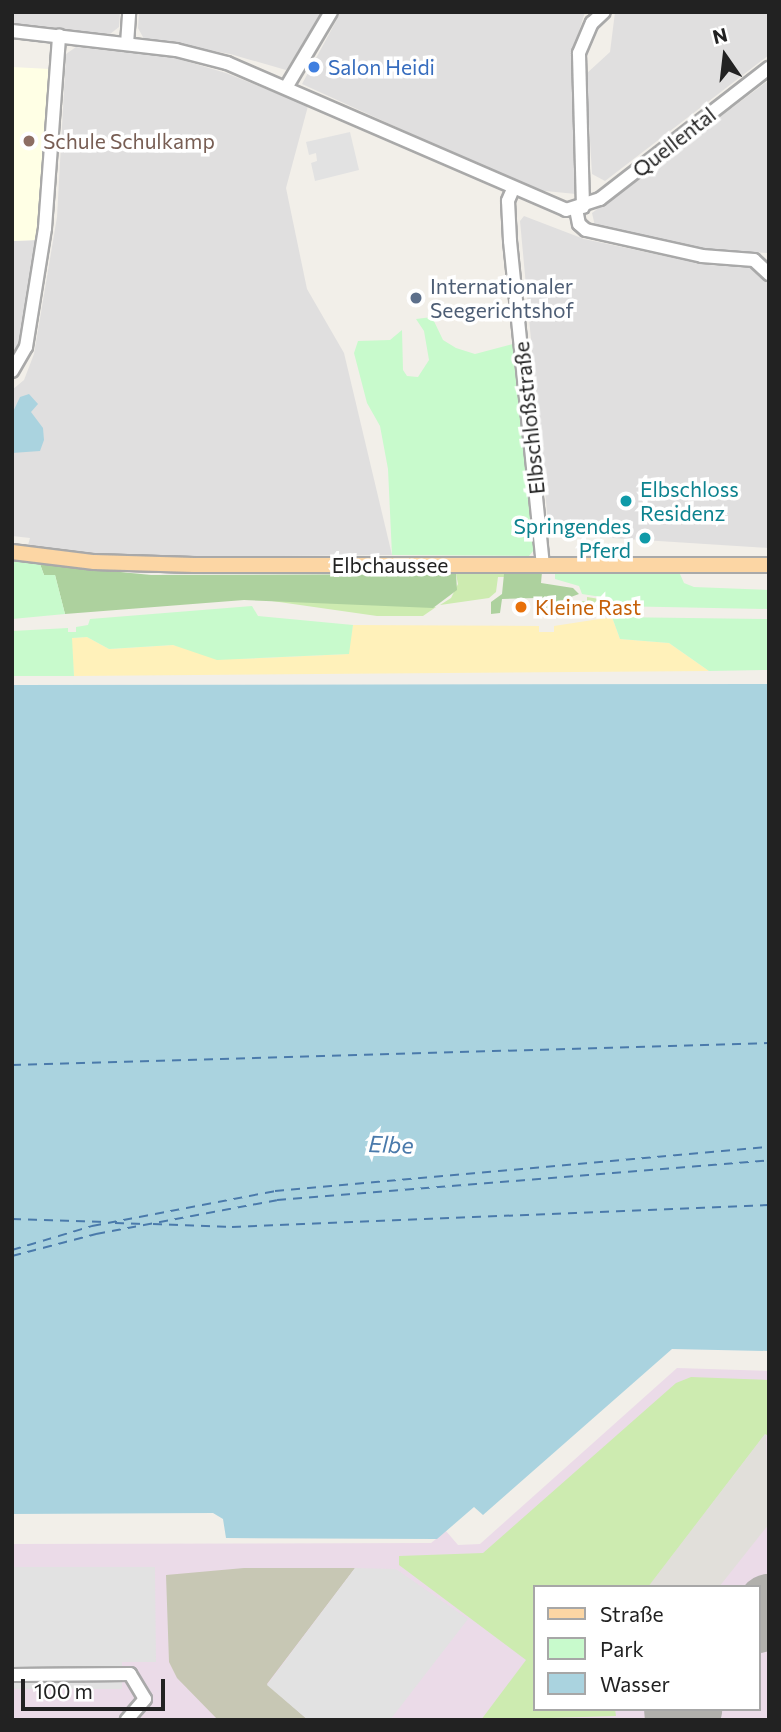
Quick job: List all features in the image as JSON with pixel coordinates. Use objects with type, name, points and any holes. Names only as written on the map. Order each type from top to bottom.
[{"type":"main road","name":"Elbchaussee","points":[[12,552],[140,564],[769,565]]},
{"type":"street","points":[[127,44],[129,12]]},
{"type":"street","points":[[287,86],[331,12]]},
{"type":"street","points":[[604,12],[592,18],[579,53],[579,224],[586,230],[702,256],[754,260],[769,274]]},
{"type":"street","points":[[12,31],[127,44],[214,59],[287,86],[553,207],[580,208]]},
{"type":"street","points":[[12,371],[26,347],[45,228],[59,36]]},
{"type":"street","name":"Quellental","points":[[580,208],[600,199],[769,68]]},
{"type":"street","name":"Elbschloßstraße","points":[[513,189],[508,201],[510,241],[544,565]]},
{"type":"street","points":[[12,1675],[130,1674],[145,1699],[127,1720]]},
{"type":"shaded area","points":[[12,12],[120,12],[119,27],[110,34],[12,24]]},
{"type":"shaded area","points":[[139,12],[323,12],[286,70],[230,54],[144,39],[138,28]]},
{"type":"shaded area","points":[[341,12],[585,12],[576,41],[576,194],[535,190],[302,84]]},
{"type":"shaded area","points":[[615,12],[769,12],[769,55],[605,181],[592,174],[586,74],[610,52]]},
{"type":"shaded area","points":[[76,47],[172,57],[226,73],[308,106],[286,188],[307,289],[344,353],[392,555],[150,557],[70,552],[28,545],[30,538],[12,536],[12,390],[24,380],[34,354],[57,217],[66,54]]},
{"type":"shaded area","name":"Schule Schulkamp","points":[[12,67],[50,69],[36,240],[12,241]]},
{"type":"shaded area","points":[[769,80],[769,253],[704,250],[595,226],[592,213]]},
{"type":"shaded area","points":[[350,132],[359,170],[315,181],[311,163],[317,161],[316,153],[309,155],[306,142]]},
{"type":"shaded area","points":[[524,216],[584,239],[708,265],[752,267],[761,273],[769,287],[769,548],[549,534],[520,221]]},
{"type":"shaded area","points":[[39,240],[25,330],[12,360],[12,241]]},
{"type":"shaded area","points":[[677,1368],[769,1371],[769,1720],[12,1720],[12,1544],[431,1543],[446,1531],[458,1545],[480,1544]]},
{"type":"shaded area","points":[[766,1433],[769,1524],[721,1585],[650,1585]]},
{"type":"shaded area","points":[[12,1567],[155,1567],[156,1662],[122,1662],[122,1689],[12,1689]]},
{"type":"shaded area","points":[[244,1568],[355,1568],[267,1684],[308,1720],[218,1720],[177,1678],[169,1662],[166,1575]]},
{"type":"shaded area","points":[[355,1568],[396,1569],[468,1619],[390,1720],[308,1720],[267,1685]]},
{"type":"green space","points":[[432,317],[443,340],[456,348],[475,354],[513,344],[537,546],[529,556],[392,555],[388,469],[380,426],[367,403],[354,353],[358,341],[390,340],[402,330],[403,370],[407,376],[418,377],[429,360],[424,331],[416,319]]},
{"type":"green space","points":[[12,561],[40,564],[44,575],[55,575],[65,614],[12,619]]},
{"type":"green space","points":[[40,564],[151,575],[456,574],[457,590],[433,608],[244,600],[65,614],[55,575],[44,575]]},
{"type":"green space","points":[[542,572],[541,583],[573,588],[579,594],[549,605],[545,615],[536,615],[536,598],[502,599],[500,613],[491,614],[491,602],[502,594],[504,574]]},
{"type":"green space","points":[[555,573],[680,574],[684,583],[694,587],[769,590],[769,609],[613,606],[608,598],[582,594],[579,586],[555,579]]},
{"type":"green space","points":[[456,574],[504,574],[504,577],[498,577],[496,592],[489,598],[440,605],[451,598],[458,584]]},
{"type":"green space","points":[[587,597],[606,600],[610,606],[548,615],[550,607],[561,601],[587,601]]},
{"type":"green space","points":[[258,599],[436,607],[423,616],[377,616]]},
{"type":"green space","points":[[252,606],[258,616],[353,625],[349,654],[217,660],[173,645],[109,649],[87,637],[72,638],[74,676],[12,676],[12,631],[68,628],[68,632],[76,632],[76,627],[88,625],[90,619]]},
{"type":"green space","points":[[612,617],[769,619],[769,670],[709,671],[669,643],[620,639]]},
{"type":"green space","points":[[691,1377],[769,1380],[769,1436],[765,1434],[650,1585],[532,1585],[532,1711],[615,1711],[616,1716],[481,1720],[526,1660],[399,1565],[399,1556],[483,1553],[676,1383]]},
{"type":"sand","points":[[612,617],[620,639],[669,643],[709,671],[74,676],[71,638],[87,637],[109,649],[173,645],[228,659],[263,658],[348,654],[353,625],[539,626],[539,632],[554,632],[554,626]]},
{"type":"water","points":[[29,394],[38,404],[31,412],[43,428],[44,440],[40,451],[12,453],[12,414],[20,397]]},
{"type":"water","name":"Elbe","points":[[769,684],[769,1351],[672,1349],[483,1515],[474,1507],[437,1539],[226,1538],[223,1519],[213,1513],[12,1514],[12,685]]},
{"type":"ferry route","points":[[12,1065],[769,1043]]},
{"type":"ferry route","points":[[12,1250],[92,1226],[275,1191],[769,1147]]},
{"type":"ferry route","points":[[12,1256],[96,1234],[277,1200],[769,1160]]},
{"type":"ferry route","points":[[153,1224],[232,1227],[769,1205]]},
{"type":"ferry route","points":[[12,1219],[106,1222]]},
{"type":"ferry route","points":[[115,1223],[144,1224]]},
{"type":"taxiway","points":[[657,1711],[658,1720]]},
{"type":"runway","points":[[760,1617],[769,1606]]},
{"type":"runway","points":[[681,1720],[688,1711]]},
{"type":"place","name":"Salon Heidi","points":[[314,67]]},
{"type":"place","name":"Schule Schulkamp","points":[[29,141]]},
{"type":"place","name":"Internationaler Seegerichtshof","points":[[416,298]]},
{"type":"place","name":"Elbschloss Residenz","points":[[626,501]]},
{"type":"place","name":"Springendes Pferd","points":[[645,538]]},
{"type":"place","name":"Kleine Rast","points":[[521,607]]}]
